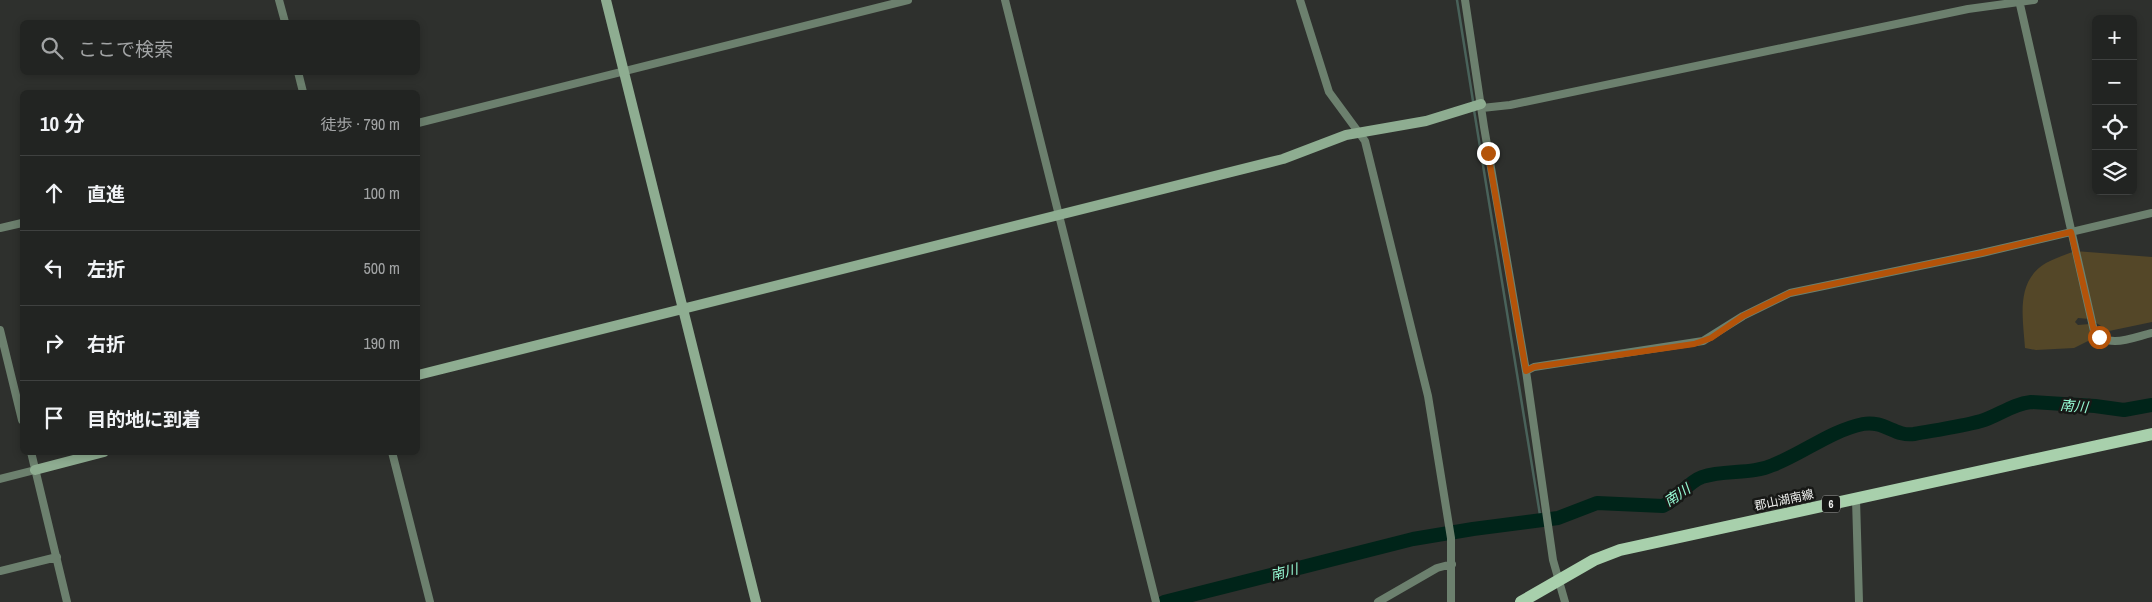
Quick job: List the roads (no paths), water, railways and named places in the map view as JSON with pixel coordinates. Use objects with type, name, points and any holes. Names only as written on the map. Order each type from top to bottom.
[{"type":"main road","name":"郡山湖南線","points":[[1521,602],[1594,560],[1620,550],[1677,536],[2152,434]]},
{"type":"street","points":[[279,0],[284,20]]},
{"type":"street","points":[[606,0],[756,602]]},
{"type":"street","points":[[420,123],[908,0]]},
{"type":"street","points":[[1005,0],[1155,600]]},
{"type":"street","points":[[1300,0],[1329,92],[1365,141],[1428,396],[1451,538],[1451,602]]},
{"type":"street","points":[[1465,0],[1526,371],[1553,560],[1565,602]]},
{"type":"street","points":[[420,375],[1283,159],[1336,139],[1426,121],[1481,106],[1510,105],[1960,11],[2034,0]]},
{"type":"street","points":[[2019,1],[2096,334],[2102,339],[2111,342],[2152,333]]},
{"type":"street","points":[[299,75],[302,90]]},
{"type":"street","points":[[1526,371],[1534,367],[1694,344],[1711,338],[1743,316],[1790,293],[1982,253],[2152,214]]},
{"type":"street","points":[[0,228],[20,223]]},
{"type":"street","points":[[0,330],[20,412]]},
{"type":"street","points":[[32,455],[67,602]]},
{"type":"street","points":[[0,479],[92,455]]},
{"type":"street","points":[[393,455],[430,602]]},
{"type":"street","points":[[1856,499],[1859,602]]},
{"type":"street","points":[[0,571],[57,557]]},
{"type":"street","points":[[1378,602],[1437,568],[1452,564]]},
{"type":"waterway","points":[[1457,0],[1473,101]]},
{"type":"waterway","points":[[1474,110],[1541,521]]},
{"type":"waterway","name":"南川","points":[[1164,602],[1413,539],[1558,518],[1597,503],[1663,506],[1691,483],[1702,477],[1765,468],[1839,432],[1863,424],[1877,424],[1901,433],[1914,434],[1981,421],[2018,405],[2031,402],[2124,410],[2152,405]]}]
